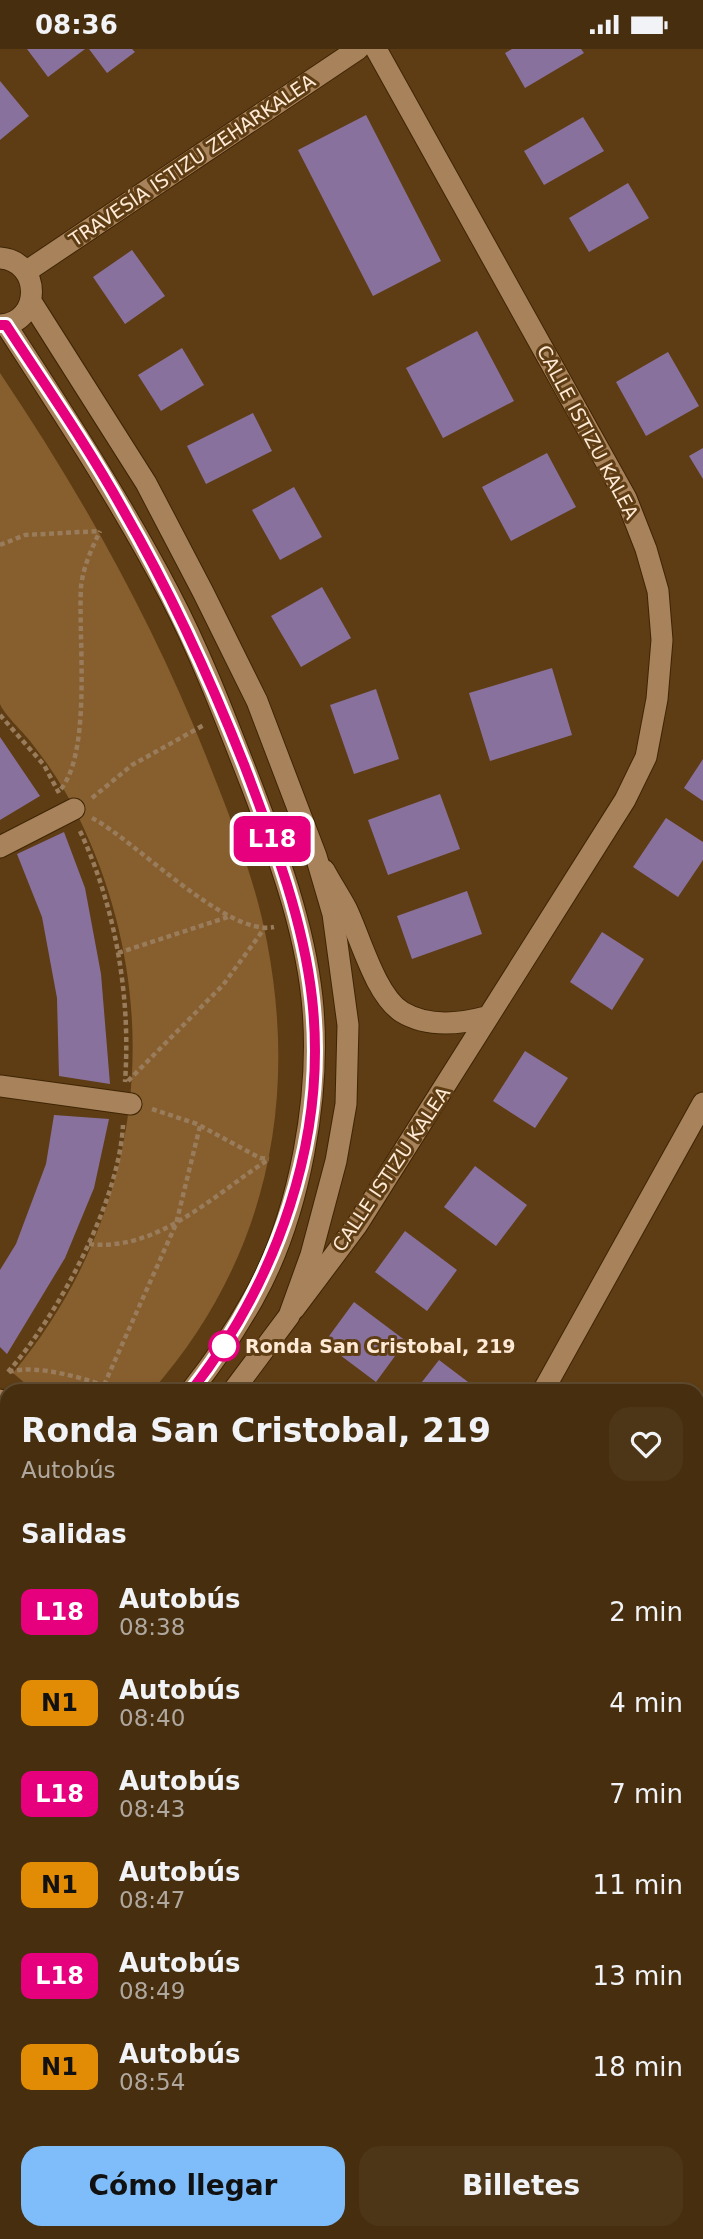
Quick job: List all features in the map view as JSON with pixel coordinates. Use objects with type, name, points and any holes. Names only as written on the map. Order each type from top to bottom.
[{"type":"street","name":"TRAVESÍA ISTIZU ZEHARKALEA","points":[[27,271],[358,49]]},
{"type":"street","name":"CALLE ISTIZU KALEA","points":[[238,1384],[357,1224],[448,1084],[486,1017],[625,800],[646,757],[657,699],[662,640],[658,591],[626,498],[376,49]]},
{"type":"street","points":[[0,258],[18,263],[27,271],[33,286],[32,303],[22,317],[3,325],[115,496],[172,597],[225,716],[278,857],[302,943],[312,999],[314,1067],[308,1130],[279,1242],[254,1297],[196,1384]]},
{"type":"street","points":[[32,303],[133,462],[187,560],[257,701],[316,856],[334,914],[348,1025],[346,1104],[336,1161],[311,1255],[289,1316]]},
{"type":"street","points":[[0,847],[72,810]]},
{"type":"street","points":[[316,856],[345,907],[386,996],[402,1012],[441,1023],[463,1023],[486,1017]]},
{"type":"street","points":[[0,1086],[127,1096]]},
{"type":"street","points":[[546,1384],[703,1103]]},
{"type":"path","points":[[0,545],[25,535],[100,531],[81,585],[79,718],[70,775],[58,791]]},
{"type":"path","points":[[0,715],[44,765],[72,810],[87,847],[118,953],[125,1006],[127,1096],[110,1183],[89,1244],[60,1300],[8,1373],[41,1371],[100,1384]]},
{"type":"path","points":[[72,810],[132,765],[204,724]]},
{"type":"path","points":[[72,810],[119,835],[229,917],[264,929],[274,927]]},
{"type":"path","points":[[118,953],[229,917]]},
{"type":"path","points":[[127,1096],[202,1009],[264,929]]},
{"type":"path","points":[[89,1244],[144,1238],[176,1224],[269,1159],[260,1158],[200,1126],[127,1096]]},
{"type":"path","points":[[104,1384],[176,1224],[200,1126]]},
{"type":"shaded area","points":[[0,373],[87,512],[163,656],[233,825],[256,895],[267,942],[276,1004],[278,1064],[274,1123],[264,1181],[246,1236],[222,1290],[190,1342],[157,1384],[26,1384],[13,1373],[57,1311],[92,1245],[116,1177],[129,1106],[132,1033],[125,961],[107,889],[79,818],[50,769],[0,704]]},
{"type":"building","points":[[27,49],[85,49],[48,77]]},
{"type":"building","points":[[89,49],[132,49],[135,52],[107,73]]},
{"type":"building","points":[[512,49],[581,49],[584,53],[525,88],[505,53]]},
{"type":"building","points":[[0,81],[29,116],[0,140]]},
{"type":"building","points":[[366,115],[441,261],[373,296],[298,150]]},
{"type":"building","points":[[583,117],[604,151],[544,185],[524,151]]},
{"type":"building","points":[[628,183],[649,218],[589,252],[569,218]]},
{"type":"building","points":[[132,250],[165,296],[125,324],[93,277]]},
{"type":"building","points":[[477,331],[514,401],[443,438],[406,368]]},
{"type":"building","points":[[182,348],[204,385],[161,411],[138,375]]},
{"type":"building","points":[[668,352],[699,406],[646,436],[616,382]]},
{"type":"building","points":[[253,413],[272,451],[206,484],[187,446]]},
{"type":"building","points":[[703,448],[703,479],[689,456]]},
{"type":"building","points":[[547,453],[576,507],[511,541],[482,487]]},
{"type":"building","points":[[294,487],[322,537],[280,560],[252,510]]},
{"type":"building","points":[[322,587],[351,638],[301,667],[271,616]]},
{"type":"building","points":[[552,668],[572,735],[490,761],[469,693]]},
{"type":"building","points":[[376,689],[399,759],[354,774],[330,705]]},
{"type":"building","points":[[0,737],[40,796],[0,820]]},
{"type":"building","points":[[703,759],[703,801],[684,788]]},
{"type":"building","points":[[440,794],[460,849],[388,875],[368,820]]},
{"type":"building","points":[[666,818],[703,842],[703,860],[678,897],[633,867]]},
{"type":"building","points":[[64,832],[85,888],[101,974],[110,1084],[59,1076],[57,998],[42,917],[17,854]]},
{"type":"building","points":[[467,891],[482,934],[412,959],[397,916]]},
{"type":"building","points":[[602,932],[644,959],[612,1010],[570,982]]},
{"type":"building","points":[[525,1051],[568,1078],[535,1128],[493,1101]]},
{"type":"building","points":[[54,1115],[109,1119],[94,1188],[65,1258],[7,1354],[0,1347],[0,1270],[16,1244],[46,1164]]},
{"type":"building","points":[[475,1166],[527,1205],[496,1246],[444,1207]]},
{"type":"building","points":[[405,1231],[457,1270],[427,1311],[375,1272]]},
{"type":"building","points":[[354,1302],[406,1341],[376,1382],[324,1343]]},
{"type":"building","points":[[439,1360],[471,1384],[420,1384]]},
{"type":"bus line","name":"L18","points":[[0,325],[6,325],[76,432],[122,506],[172,597],[225,716],[259,805],[278,857],[302,943],[312,999],[314,1067],[308,1130],[299,1172],[279,1242],[254,1297],[196,1384]]},
{"type":"place","name":"Ronda San Cristobal, 219","points":[[224,1346]]}]
